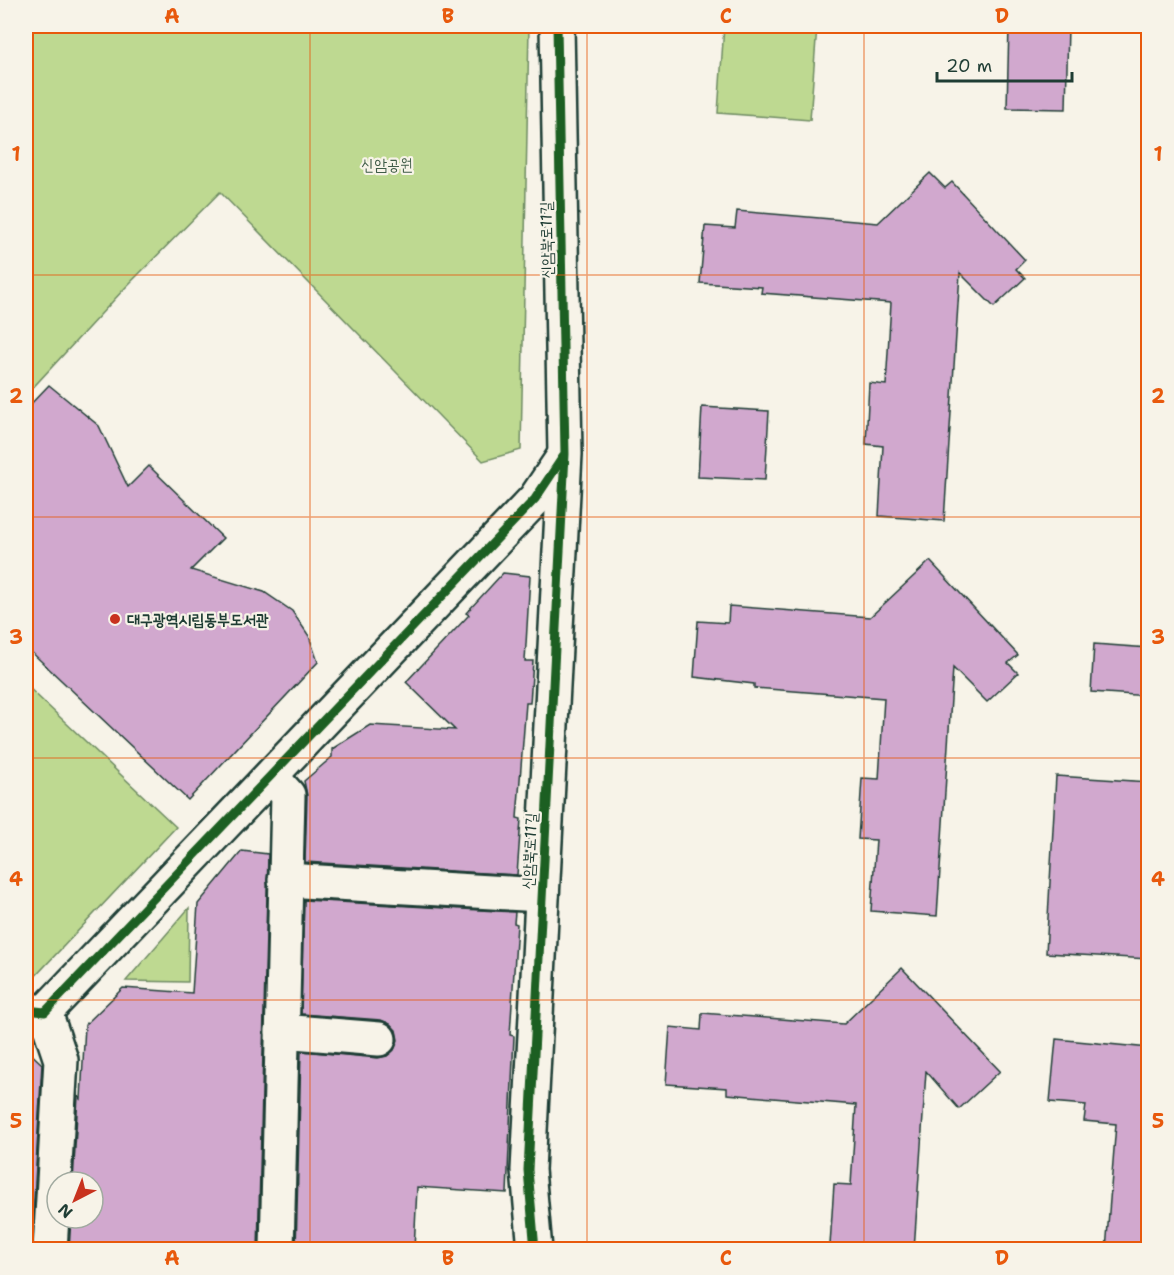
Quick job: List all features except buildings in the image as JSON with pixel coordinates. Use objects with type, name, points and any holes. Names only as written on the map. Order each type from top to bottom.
[{"type":"street","name":"신암북로11길","points":[[535,1250],[528,1170],[565,454],[557,26]]},
{"type":"street","points":[[50,1250],[61,1060],[35,1011],[271,776],[535,499],[565,454]]},
{"type":"street","points":[[271,776],[288,795],[277,1250]]},
{"type":"street","points":[[285,880],[542,895]]},
{"type":"street","points":[[282,1031],[379,1038]]},
{"type":"green space","name":"신암공원","points":[[26,26],[529,26],[521,450],[483,461],[220,192],[125,288],[26,395]]},
{"type":"green space","points":[[724,26],[817,26],[810,120],[718,113]]},
{"type":"green space","points":[[26,685],[176,827],[26,986]]},
{"type":"green space","points":[[189,908],[188,982],[126,981]]},
{"type":"cycle path","points":[[535,1250],[528,1170],[565,454],[557,26]]},
{"type":"cycle path","points":[[26,1010],[45,1012],[535,499],[563,457]]},
{"type":"place","name":"대구광역시립동부도서관","points":[[115,619]]}]
